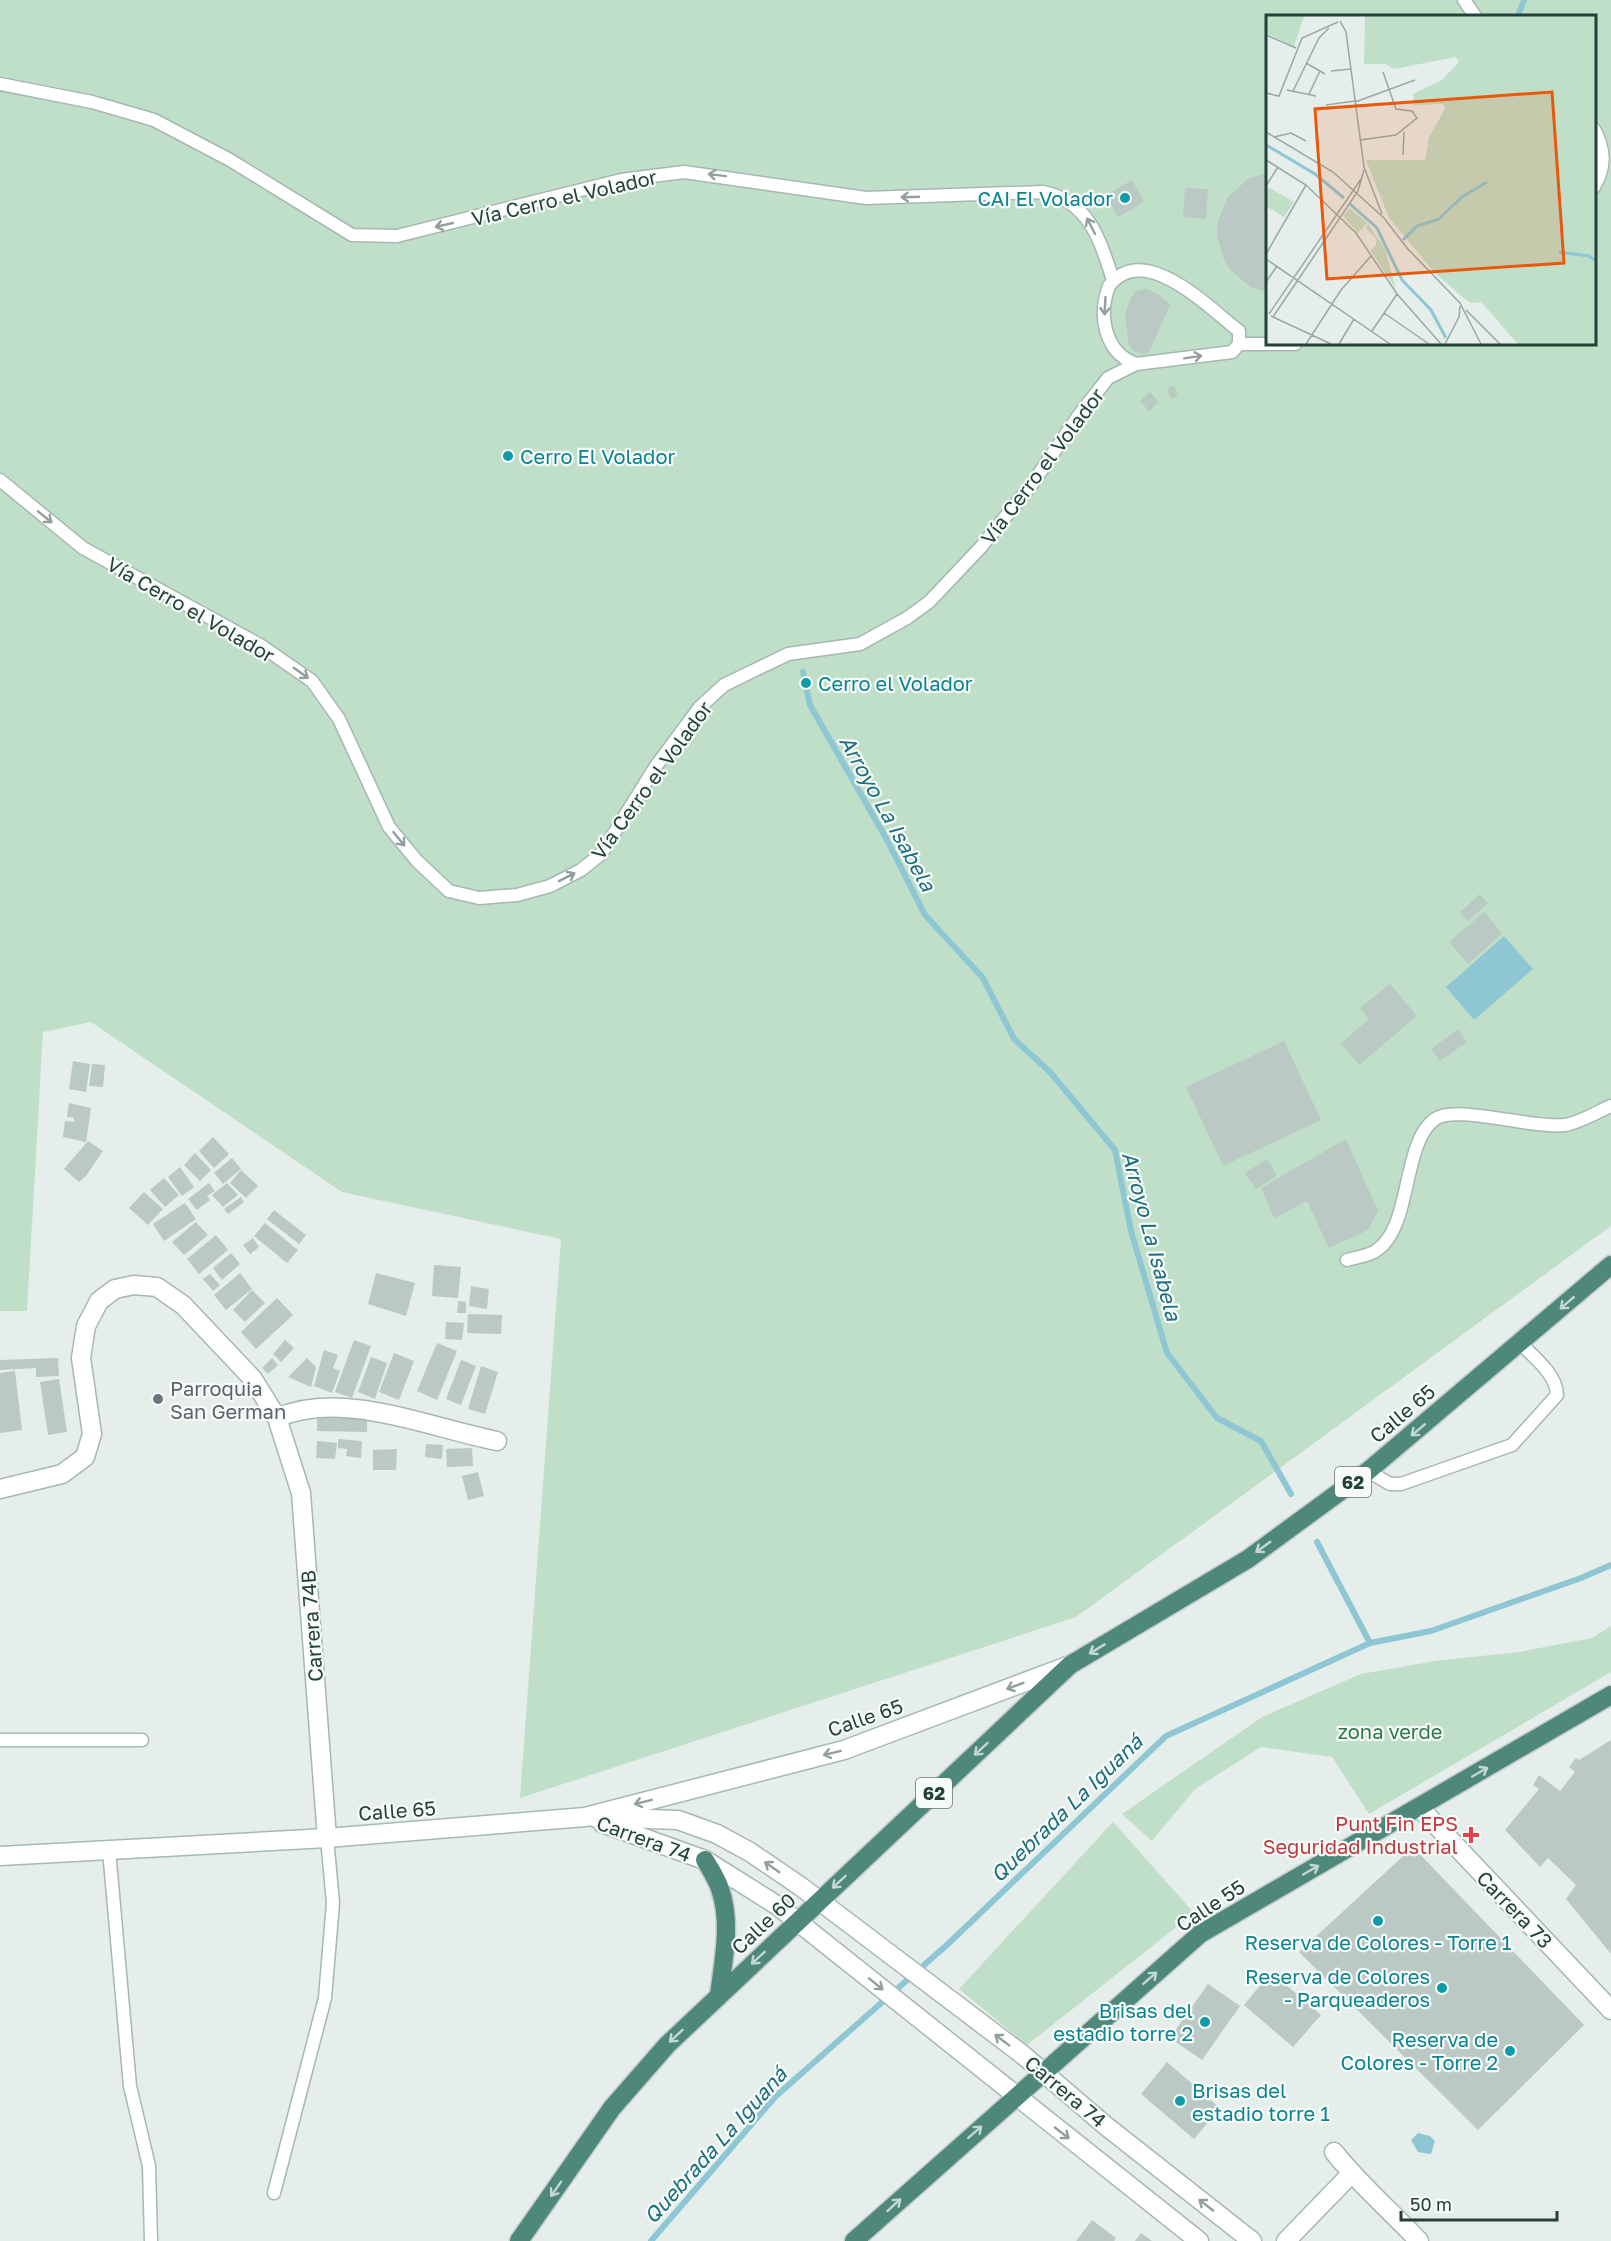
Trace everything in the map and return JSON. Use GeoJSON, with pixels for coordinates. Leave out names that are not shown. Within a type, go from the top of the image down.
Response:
{"type":"FeatureCollection","features":[{"type":"Feature","properties":{"kind":"highway","name":"Calle 65"},"geometry":{"type":"LineString","coordinates":[[1070,1665],[1248,1559],[1368,1471],[1611,1265]]}},
{"type":"Feature","properties":{"kind":"highway","name":"Calle 60"},"geometry":{"type":"LineString","coordinates":[[519,2241],[612,2108],[667,2045],[1070,1665]]}},
{"type":"Feature","properties":{"kind":"highway","name":"Calle 55"},"geometry":{"type":"LineString","coordinates":[[854,2241],[1200,1934],[1611,1695]]}},
{"type":"Feature","properties":{"kind":"highway"},"geometry":{"type":"LineString","coordinates":[[705,1860],[720,1888],[725,1913],[726,1937],[719,1996]]}},
{"type":"Feature","properties":{"kind":"street","name":"Carrera 74B"},"geometry":{"type":"LineString","coordinates":[[0,1489],[62,1474],[85,1457],[92,1434],[81,1358],[86,1326],[99,1301],[115,1289],[134,1285],[157,1287],[183,1305],[253,1379],[277,1418],[302,1493],[327,1838]]}},
{"type":"Feature","properties":{"kind":"street"},"geometry":{"type":"LineString","coordinates":[[277,1418],[305,1409],[359,1410],[497,1441]]}},
{"type":"Feature","properties":{"kind":"street","name":"Calle 65"},"geometry":{"type":"LineString","coordinates":[[0,1856],[327,1838],[585,1817],[844,1750],[1070,1665]]}},
{"type":"Feature","properties":{"kind":"street","name":"Carrera 73"},"geometry":{"type":"LineString","coordinates":[[1419,1807],[1611,2010]]}},
{"type":"Feature","properties":{"kind":"street","name":"Carrera 74"},"geometry":{"type":"LineString","coordinates":[[585,1817],[705,1860],[778,1906],[1199,2241]]}},
{"type":"Feature","properties":{"kind":"street","name":"Carrera 74"},"geometry":{"type":"LineString","coordinates":[[585,1817],[678,1820],[717,1834],[750,1852],[820,1901],[1043,2072],[1106,2126],[1252,2241]]}},
{"type":"Feature","properties":{"kind":"street"},"geometry":{"type":"LineString","coordinates":[[1334,2152],[1351,2174],[1381,2200],[1419,2241]]}},
{"type":"Feature","properties":{"kind":"street"},"geometry":{"type":"LineString","coordinates":[[1286,2241],[1351,2174]]}},
{"type":"Feature","properties":{"kind":"lane"},"geometry":{"type":"LineString","coordinates":[[1464,0],[1474,15]]}},
{"type":"Feature","properties":{"kind":"lane","name":"Vía Cerro el Volador"},"geometry":{"type":"LineString","coordinates":[[0,84],[92,102],[154,120],[230,160],[352,235],[397,236],[621,180],[684,172],[866,198],[1043,192],[1058,195],[1076,205],[1087,219],[1106,257],[1113,280]]}},
{"type":"Feature","properties":{"kind":"lane"},"geometry":{"type":"LineString","coordinates":[[1596,133],[1601,142],[1603,158],[1603,173],[1596,184]]}},
{"type":"Feature","properties":{"kind":"lane"},"geometry":{"type":"LineString","coordinates":[[1140,271],[1166,276],[1239,331],[1239,344],[1232,352],[1136,364],[1120,356],[1111,344],[1105,328],[1106,296],[1113,280],[1126,273],[1140,271]]}},
{"type":"Feature","properties":{"kind":"lane"},"geometry":{"type":"LineString","coordinates":[[1239,344],[1266,344]]}},
{"type":"Feature","properties":{"kind":"lane","name":"Vía Cerro el Volador"},"geometry":{"type":"LineString","coordinates":[[0,480],[83,548],[260,645],[312,681],[339,719],[389,827],[417,861],[449,891],[479,898],[517,895],[550,886],[581,870],[601,854],[657,766],[692,717],[724,685],[788,654],[860,644],[907,618],[929,602],[981,547],[1032,484],[1103,383],[1136,364]]}},
{"type":"Feature","properties":{"kind":"lane"},"geometry":{"type":"LineString","coordinates":[[1347,1260],[1377,1251],[1389,1237],[1406,1190],[1417,1146],[1425,1127],[1436,1118],[1450,1113],[1464,1113],[1517,1123],[1567,1125],[1611,1106]]}},
{"type":"Feature","properties":{"kind":"lane"},"geometry":{"type":"LineString","coordinates":[[1368,1471],[1390,1484],[1401,1484],[1512,1445],[1557,1395],[1553,1379],[1520,1343]]}},
{"type":"Feature","properties":{"kind":"lane"},"geometry":{"type":"LineString","coordinates":[[0,1740],[142,1740]]}},
{"type":"Feature","properties":{"kind":"lane"},"geometry":{"type":"LineString","coordinates":[[274,2193],[325,1998],[333,1903],[327,1838]]}},
{"type":"Feature","properties":{"kind":"lane"},"geometry":{"type":"LineString","coordinates":[[109,1850],[130,2086],[149,2166],[152,2241]]}},
{"type":"Feature","properties":{"kind":"green space","name":"Cerro el Volador"},"geometry":{"type":"Polygon","coordinates":[[[0,0],[1611,0],[1611,1226],[1076,1617],[520,1798],[561,1239],[342,1192],[91,1022],[43,1032],[27,1311],[0,1311],[0,0]]]}},
{"type":"Feature","properties":{"kind":"green space","name":"zona verde"},"geometry":{"type":"Polygon","coordinates":[[[1611,1626],[1611,1672],[1369,1814],[1332,1757],[1261,1747],[1195,1789],[1152,1841],[1122,1814],[1262,1717],[1361,1674],[1435,1661],[1519,1652],[1592,1638],[1611,1626]]]}},
{"type":"Feature","properties":{"kind":"green space"},"geometry":{"type":"Polygon","coordinates":[[[1113,1822],[1194,1913],[1027,2045],[959,1989],[1113,1822]]]}},
{"type":"Feature","properties":{"kind":"water"},"geometry":{"type":"Polygon","coordinates":[[[1504,936],[1533,969],[1474,1020],[1446,987],[1504,936]]]}},
{"type":"Feature","properties":{"kind":"water"},"geometry":{"type":"Polygon","coordinates":[[[1418,2133],[1430,2136],[1435,2141],[1431,2154],[1418,2152],[1411,2140],[1418,2133]]]}},
{"type":"Feature","properties":{"kind":"building"},"geometry":{"type":"Polygon","coordinates":[[[1266,174],[1266,292],[1252,288],[1231,271],[1224,260],[1217,235],[1218,221],[1228,197],[1248,179],[1266,174]]]}},
{"type":"Feature","properties":{"kind":"building","name":"CAI El Volador"},"geometry":{"type":"Polygon","coordinates":[[[1132,180],[1144,202],[1118,217],[1106,195],[1132,180]]]}},
{"type":"Feature","properties":{"kind":"building"},"geometry":{"type":"Polygon","coordinates":[[[1185,188],[1208,189],[1206,219],[1183,217],[1185,188]]]}},
{"type":"Feature","properties":{"kind":"building"},"geometry":{"type":"Polygon","coordinates":[[[1146,289],[1157,293],[1170,305],[1149,352],[1143,354],[1135,352],[1129,346],[1125,316],[1130,299],[1136,291],[1146,289]]]}},
{"type":"Feature","properties":{"kind":"building"},"geometry":{"type":"Polygon","coordinates":[[[1174,386],[1178,396],[1171,399],[1167,388],[1174,386]]]}},
{"type":"Feature","properties":{"kind":"building"},"geometry":{"type":"Polygon","coordinates":[[[1150,392],[1159,402],[1149,411],[1140,401],[1150,392]]]}},
{"type":"Feature","properties":{"kind":"building"},"geometry":{"type":"Polygon","coordinates":[[[595,453],[598,460],[582,467],[579,460],[595,453]]]}},
{"type":"Feature","properties":{"kind":"building"},"geometry":{"type":"Polygon","coordinates":[[[1480,894],[1488,903],[1468,921],[1460,912],[1480,894]]]}},
{"type":"Feature","properties":{"kind":"building"},"geometry":{"type":"Polygon","coordinates":[[[1484,912],[1502,934],[1468,964],[1449,942],[1484,912]]]}},
{"type":"Feature","properties":{"kind":"building"},"geometry":{"type":"Polygon","coordinates":[[[1390,984],[1417,1016],[1359,1065],[1341,1043],[1369,1019],[1360,1008],[1390,984]]]}},
{"type":"Feature","properties":{"kind":"building"},"geometry":{"type":"Polygon","coordinates":[[[1458,1029],[1467,1042],[1440,1061],[1431,1049],[1458,1029]]]}},
{"type":"Feature","properties":{"kind":"building"},"geometry":{"type":"Polygon","coordinates":[[[1284,1041],[1321,1120],[1223,1166],[1186,1087],[1284,1041]]]}},
{"type":"Feature","properties":{"kind":"building"},"geometry":{"type":"Polygon","coordinates":[[[73,1061],[90,1064],[86,1092],[69,1089],[73,1061]]]}},
{"type":"Feature","properties":{"kind":"building"},"geometry":{"type":"Polygon","coordinates":[[[92,1064],[105,1065],[103,1087],[89,1086],[92,1064]]]}},
{"type":"Feature","properties":{"kind":"building"},"geometry":{"type":"Polygon","coordinates":[[[69,1103],[91,1108],[86,1142],[63,1137],[65,1121],[74,1122],[74,1118],[67,1117],[69,1103]]]}},
{"type":"Feature","properties":{"kind":"building"},"geometry":{"type":"Polygon","coordinates":[[[213,1137],[229,1154],[214,1168],[199,1151],[213,1137]]]}},
{"type":"Feature","properties":{"kind":"building"},"geometry":{"type":"Polygon","coordinates":[[[1346,1139],[1378,1211],[1368,1230],[1329,1248],[1307,1201],[1274,1218],[1261,1188],[1346,1139]]]}},
{"type":"Feature","properties":{"kind":"building"},"geometry":{"type":"Polygon","coordinates":[[[88,1141],[103,1151],[86,1176],[79,1182],[64,1169],[88,1141]]]}},
{"type":"Feature","properties":{"kind":"building"},"geometry":{"type":"Polygon","coordinates":[[[195,1153],[211,1170],[200,1181],[184,1165],[195,1153]]]}},
{"type":"Feature","properties":{"kind":"building"},"geometry":{"type":"Polygon","coordinates":[[[232,1158],[241,1169],[223,1184],[214,1173],[232,1158]]]}},
{"type":"Feature","properties":{"kind":"building"},"geometry":{"type":"Polygon","coordinates":[[[1267,1159],[1277,1176],[1256,1189],[1245,1173],[1267,1159]]]}},
{"type":"Feature","properties":{"kind":"building"},"geometry":{"type":"Polygon","coordinates":[[[180,1167],[194,1187],[182,1196],[168,1177],[180,1167]]]}},
{"type":"Feature","properties":{"kind":"building"},"geometry":{"type":"Polygon","coordinates":[[[241,1170],[258,1186],[246,1198],[230,1183],[241,1170]]]}},
{"type":"Feature","properties":{"kind":"building"},"geometry":{"type":"Polygon","coordinates":[[[164,1178],[179,1195],[165,1207],[150,1190],[164,1178]]]}},
{"type":"Feature","properties":{"kind":"building"},"geometry":{"type":"Polygon","coordinates":[[[209,1183],[215,1191],[207,1196],[210,1200],[197,1210],[188,1199],[209,1183]]]}},
{"type":"Feature","properties":{"kind":"building"},"geometry":{"type":"Polygon","coordinates":[[[227,1183],[238,1195],[223,1207],[212,1195],[227,1183]]]}},
{"type":"Feature","properties":{"kind":"building"},"geometry":{"type":"Polygon","coordinates":[[[144,1192],[163,1209],[148,1225],[129,1208],[144,1192]]]}},
{"type":"Feature","properties":{"kind":"building"},"geometry":{"type":"Polygon","coordinates":[[[241,1197],[244,1202],[228,1214],[224,1209],[241,1197]]]}},
{"type":"Feature","properties":{"kind":"building"},"geometry":{"type":"Polygon","coordinates":[[[185,1203],[196,1219],[164,1241],[153,1224],[185,1203]]]}},
{"type":"Feature","properties":{"kind":"building"},"geometry":{"type":"Polygon","coordinates":[[[274,1210],[306,1235],[299,1244],[267,1219],[274,1210]]]}},
{"type":"Feature","properties":{"kind":"building"},"geometry":{"type":"Polygon","coordinates":[[[196,1222],[208,1235],[184,1255],[172,1242],[196,1222]]]}},
{"type":"Feature","properties":{"kind":"building"},"geometry":{"type":"Polygon","coordinates":[[[265,1223],[298,1250],[287,1263],[254,1236],[265,1223]]]}},
{"type":"Feature","properties":{"kind":"building"},"geometry":{"type":"Polygon","coordinates":[[[216,1235],[228,1250],[199,1274],[187,1259],[216,1235]]]}},
{"type":"Feature","properties":{"kind":"building"},"geometry":{"type":"Polygon","coordinates":[[[253,1238],[259,1247],[250,1254],[243,1245],[253,1238]]]}},
{"type":"Feature","properties":{"kind":"building"},"geometry":{"type":"Polygon","coordinates":[[[231,1253],[240,1264],[222,1280],[213,1268],[231,1253]]]}},
{"type":"Feature","properties":{"kind":"building"},"geometry":{"type":"Polygon","coordinates":[[[434,1265],[461,1267],[458,1298],[432,1296],[434,1265]]]}},
{"type":"Feature","properties":{"kind":"building"},"geometry":{"type":"Polygon","coordinates":[[[240,1273],[252,1289],[226,1310],[214,1295],[240,1273]]]}},
{"type":"Feature","properties":{"kind":"building"},"geometry":{"type":"Polygon","coordinates":[[[376,1273],[415,1283],[406,1316],[368,1304],[376,1273]]]}},
{"type":"Feature","properties":{"kind":"building"},"geometry":{"type":"Polygon","coordinates":[[[210,1274],[220,1285],[213,1291],[203,1279],[210,1274]]]}},
{"type":"Feature","properties":{"kind":"building"},"geometry":{"type":"Polygon","coordinates":[[[471,1286],[489,1289],[487,1309],[469,1306],[471,1286]]]}},
{"type":"Feature","properties":{"kind":"building"},"geometry":{"type":"Polygon","coordinates":[[[252,1290],[265,1303],[245,1322],[233,1310],[252,1290]]]}},
{"type":"Feature","properties":{"kind":"building"},"geometry":{"type":"Polygon","coordinates":[[[277,1298],[293,1315],[256,1349],[241,1332],[277,1298]]]}},
{"type":"Feature","properties":{"kind":"building"},"geometry":{"type":"Polygon","coordinates":[[[458,1301],[466,1302],[466,1313],[457,1313],[458,1301]]]}},
{"type":"Feature","properties":{"kind":"building"},"geometry":{"type":"Polygon","coordinates":[[[468,1314],[502,1315],[501,1334],[467,1333],[468,1314]]]}},
{"type":"Feature","properties":{"kind":"building"},"geometry":{"type":"Polygon","coordinates":[[[446,1322],[464,1323],[462,1340],[445,1339],[446,1322]]]}},
{"type":"Feature","properties":{"kind":"building"},"geometry":{"type":"Polygon","coordinates":[[[285,1340],[294,1348],[281,1362],[273,1354],[285,1340]]]}},
{"type":"Feature","properties":{"kind":"building"},"geometry":{"type":"Polygon","coordinates":[[[354,1340],[371,1346],[352,1398],[335,1392],[354,1340]]]}},
{"type":"Feature","properties":{"kind":"building"},"geometry":{"type":"Polygon","coordinates":[[[437,1343],[457,1351],[437,1400],[417,1391],[437,1343]]]}},
{"type":"Feature","properties":{"kind":"building"},"geometry":{"type":"Polygon","coordinates":[[[324,1350],[338,1355],[333,1368],[340,1371],[332,1393],[314,1386],[324,1350]]]}},
{"type":"Feature","properties":{"kind":"building"},"geometry":{"type":"Polygon","coordinates":[[[394,1353],[414,1361],[399,1400],[379,1392],[394,1353]]]}},
{"type":"Feature","properties":{"kind":"building"},"geometry":{"type":"Polygon","coordinates":[[[371,1357],[387,1363],[375,1399],[358,1392],[371,1357]]]}},
{"type":"Feature","properties":{"kind":"building"},"geometry":{"type":"Polygon","coordinates":[[[58,1358],[59,1376],[36,1377],[36,1368],[0,1370],[0,1360],[58,1358]]]}},
{"type":"Feature","properties":{"kind":"building"},"geometry":{"type":"Polygon","coordinates":[[[272,1358],[278,1365],[268,1374],[262,1368],[272,1358]]]}},
{"type":"Feature","properties":{"kind":"building"},"geometry":{"type":"Polygon","coordinates":[[[307,1358],[316,1367],[311,1387],[288,1377],[307,1358]]]}},
{"type":"Feature","properties":{"kind":"building"},"geometry":{"type":"Polygon","coordinates":[[[461,1360],[476,1366],[461,1405],[446,1399],[461,1360]]]}},
{"type":"Feature","properties":{"kind":"building"},"geometry":{"type":"Polygon","coordinates":[[[481,1366],[498,1372],[485,1414],[468,1409],[481,1366]]]}},
{"type":"Feature","properties":{"kind":"building"},"geometry":{"type":"Polygon","coordinates":[[[15,1371],[22,1430],[0,1433],[0,1373],[15,1371]]]}},
{"type":"Feature","properties":{"kind":"building"},"geometry":{"type":"Polygon","coordinates":[[[59,1379],[67,1432],[48,1435],[40,1382],[59,1379]]]}},
{"type":"Feature","properties":{"kind":"building"},"geometry":{"type":"Polygon","coordinates":[[[317,1415],[367,1416],[367,1432],[317,1431],[317,1415]]]}},
{"type":"Feature","properties":{"kind":"building"},"geometry":{"type":"Polygon","coordinates":[[[338,1439],[362,1441],[361,1458],[346,1456],[347,1449],[338,1448],[338,1439]]]}},
{"type":"Feature","properties":{"kind":"building"},"geometry":{"type":"Polygon","coordinates":[[[317,1441],[337,1443],[335,1459],[316,1458],[317,1441]]]}},
{"type":"Feature","properties":{"kind":"building"},"geometry":{"type":"Polygon","coordinates":[[[426,1444],[443,1445],[442,1459],[425,1457],[426,1444]]]}},
{"type":"Feature","properties":{"kind":"building"},"geometry":{"type":"Polygon","coordinates":[[[472,1448],[473,1466],[447,1467],[446,1449],[472,1448]]]}},
{"type":"Feature","properties":{"kind":"building"},"geometry":{"type":"Polygon","coordinates":[[[397,1449],[396,1470],[373,1470],[373,1450],[397,1449]]]}},
{"type":"Feature","properties":{"kind":"building"},"geometry":{"type":"Polygon","coordinates":[[[478,1472],[484,1496],[468,1500],[462,1476],[478,1472]]]}},
{"type":"Feature","properties":{"kind":"building"},"geometry":{"type":"Polygon","coordinates":[[[1611,1740],[1611,1954],[1566,1899],[1576,1885],[1548,1858],[1540,1867],[1505,1830],[1539,1789],[1533,1785],[1539,1775],[1560,1791],[1575,1772],[1569,1767],[1576,1758],[1579,1760],[1611,1740]]]}},
{"type":"Feature","properties":{"kind":"building","name":"Reserva de Colores - Parqueaderos"},"geometry":{"type":"Polygon","coordinates":[[[1413,1847],[1584,2025],[1478,2130],[1299,1952],[1413,1847]]]}},
{"type":"Feature","properties":{"kind":"building"},"geometry":{"type":"Polygon","coordinates":[[[1271,1972],[1321,2015],[1293,2047],[1244,2005],[1271,1972]]]}},
{"type":"Feature","properties":{"kind":"building","name":"Brisas del estadio torre 2"},"geometry":{"type":"Polygon","coordinates":[[[1208,1984],[1240,2006],[1202,2060],[1170,2038],[1208,1984]]]}},
{"type":"Feature","properties":{"kind":"building","name":"Brisas del estadio torre 1"},"geometry":{"type":"Polygon","coordinates":[[[1167,2062],[1220,2108],[1194,2139],[1141,2094],[1167,2062]]]}},
{"type":"Feature","properties":{"kind":"building"},"geometry":{"type":"Polygon","coordinates":[[[1092,2220],[1116,2238],[1114,2241],[1076,2241],[1092,2220]]]}},
{"type":"Feature","properties":{"kind":"building"},"geometry":{"type":"Polygon","coordinates":[[[1141,2233],[1152,2241],[1135,2241],[1141,2233]]]}},
{"type":"Feature","properties":{"kind":"waterway"},"geometry":{"type":"LineString","coordinates":[[1518,15],[1524,0]]}},
{"type":"Feature","properties":{"kind":"waterway","name":"Arroyo La Isabela"},"geometry":{"type":"LineString","coordinates":[[803,672],[810,705],[887,840],[925,915],[983,978],[1014,1039],[1050,1072],[1115,1150],[1131,1231],[1167,1353],[1217,1418],[1261,1441],[1291,1494]]}},
{"type":"Feature","properties":{"kind":"waterway","name":"Arroyo La Isabela"},"geometry":{"type":"LineString","coordinates":[[1317,1542],[1370,1643]]}},
{"type":"Feature","properties":{"kind":"waterway","name":"Quebrada La Iguaná"},"geometry":{"type":"LineString","coordinates":[[651,2241],[776,2096],[949,1943],[1166,1736],[1370,1643],[1431,1631],[1581,1578],[1611,1565]]}},
{"type":"Feature","properties":{"kind":"place","name":"CAI El Volador"},"geometry":{"type":"Point","coordinates":[1125,198]}},
{"type":"Feature","properties":{"kind":"place","name":"Cerro El Volador"},"geometry":{"type":"Point","coordinates":[508,456]}},
{"type":"Feature","properties":{"kind":"place","name":"Cerro el Volador"},"geometry":{"type":"Point","coordinates":[806,683]}},
{"type":"Feature","properties":{"kind":"place","name":"Parroquia San German"},"geometry":{"type":"Point","coordinates":[158,1399]}},
{"type":"Feature","properties":{"kind":"place","name":"Punt Fin EPS Seguridad Industrial"},"geometry":{"type":"Point","coordinates":[1471,1835]}},
{"type":"Feature","properties":{"kind":"place","name":"Reserva de Colores - Torre 1"},"geometry":{"type":"Point","coordinates":[1378,1921]}},
{"type":"Feature","properties":{"kind":"place","name":"Reserva de Colores - Parqueaderos"},"geometry":{"type":"Point","coordinates":[1442,1988]}},
{"type":"Feature","properties":{"kind":"place","name":"Brisas del estadio torre 2"},"geometry":{"type":"Point","coordinates":[1205,2022]}},
{"type":"Feature","properties":{"kind":"place","name":"Reserva de Colores - Torre 2"},"geometry":{"type":"Point","coordinates":[1510,2051]}},
{"type":"Feature","properties":{"kind":"place","name":"Brisas del estadio torre 1"},"geometry":{"type":"Point","coordinates":[1180,2101]}}]}
